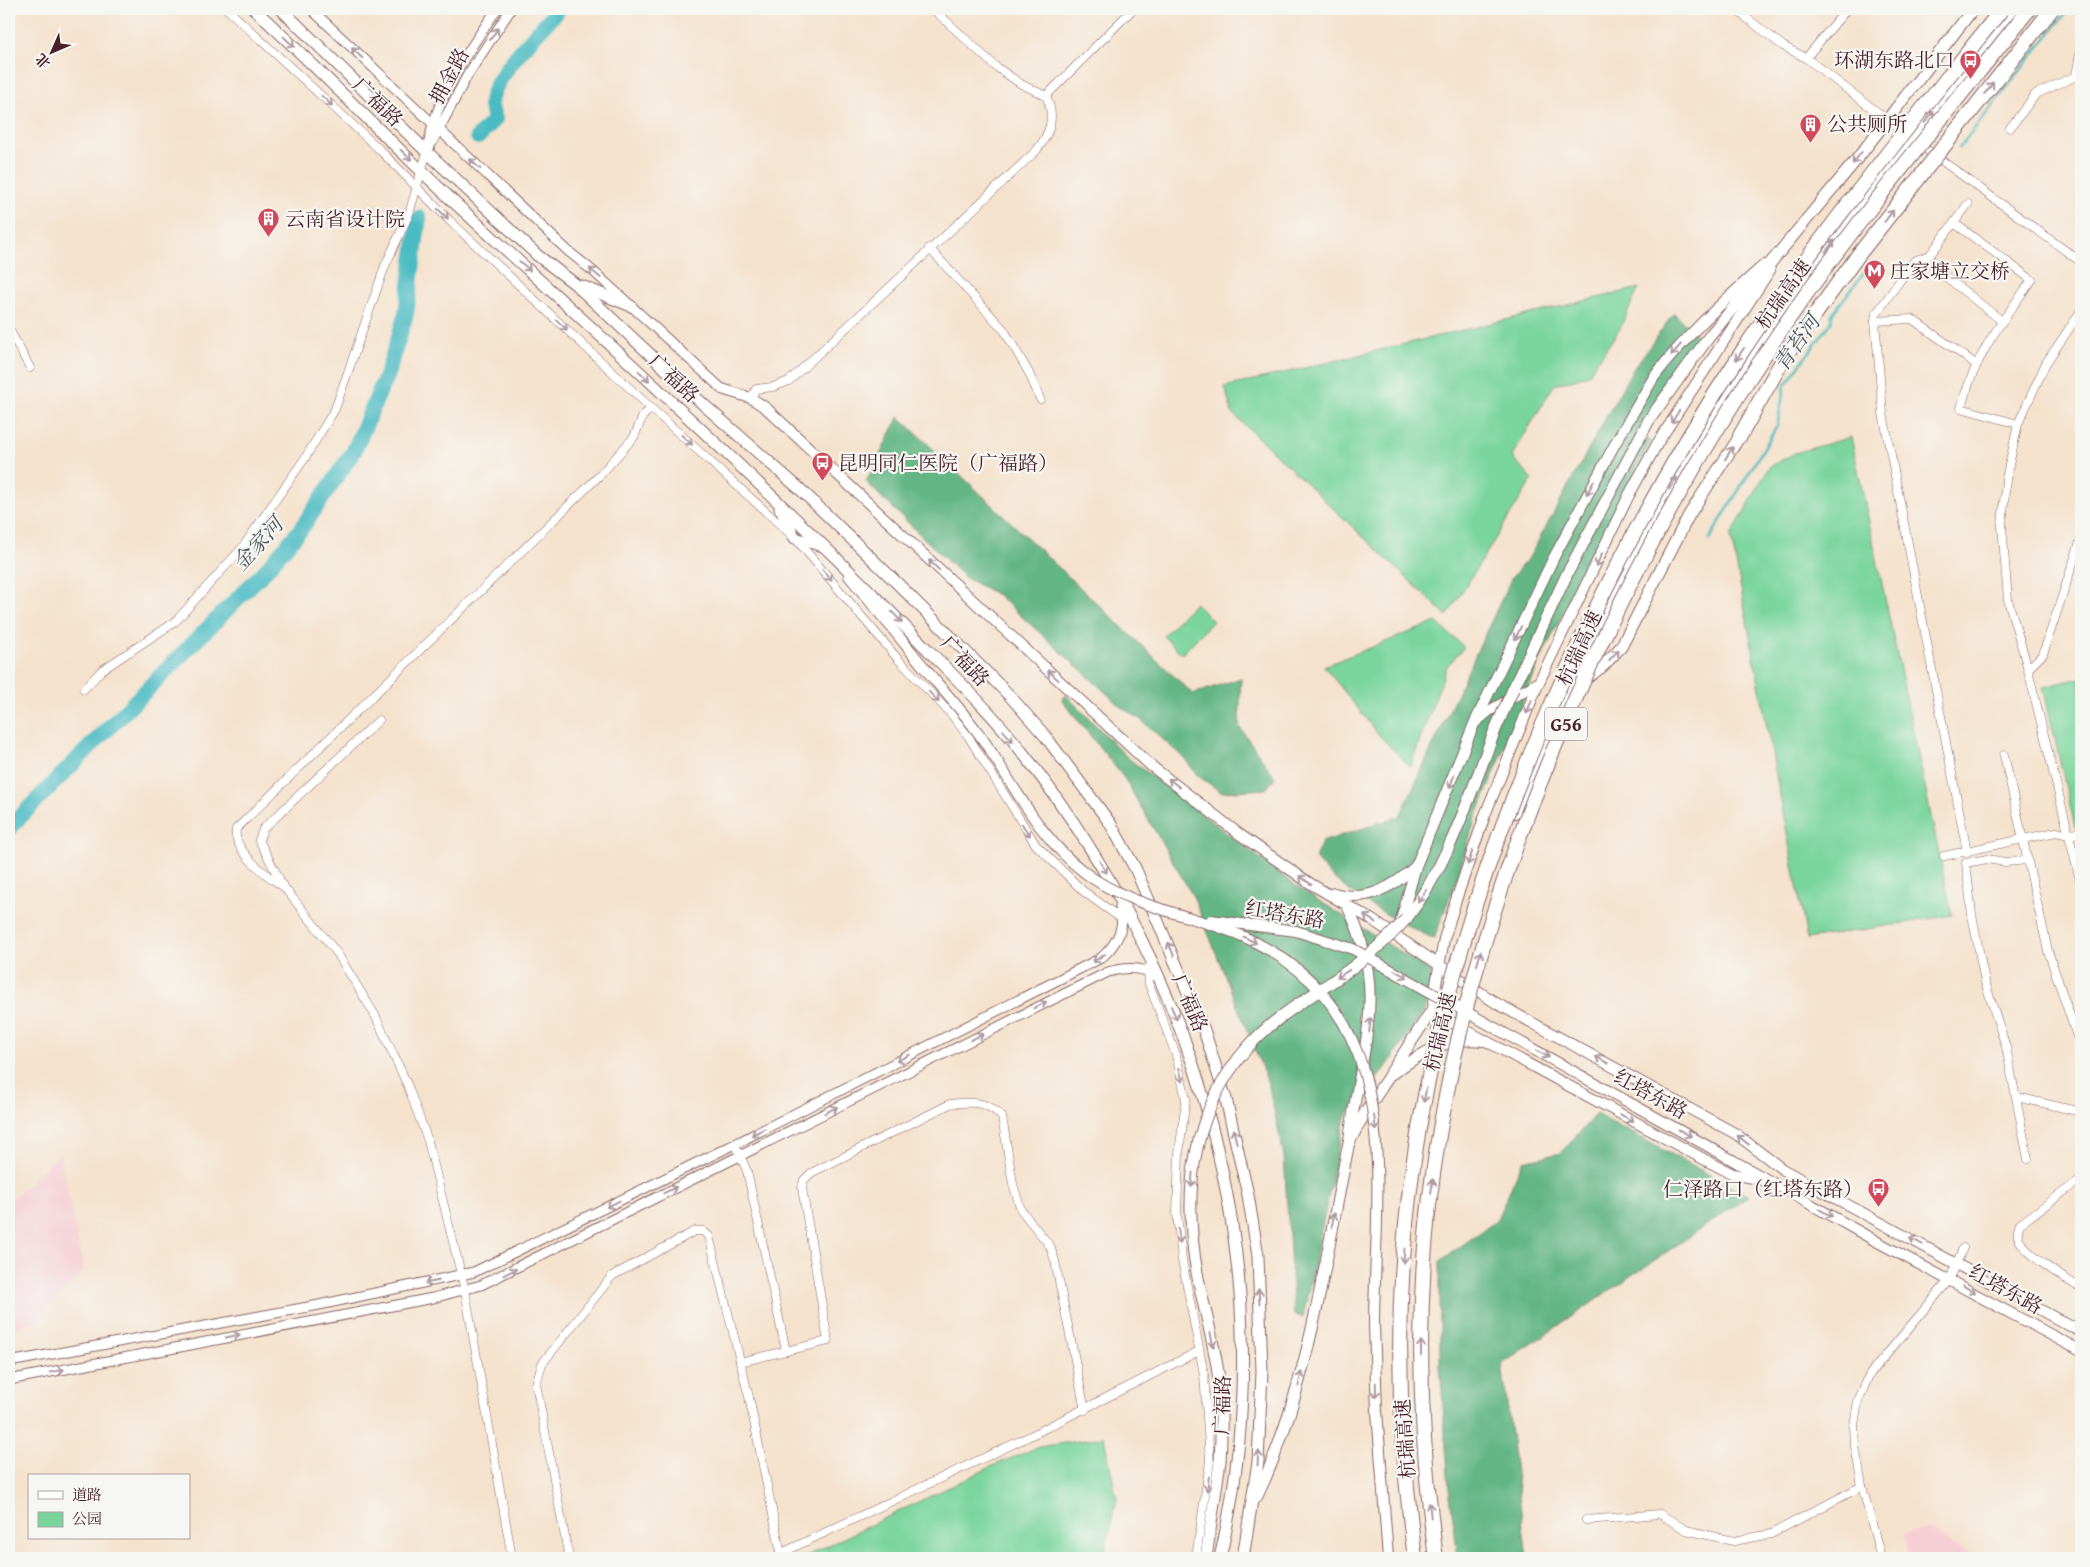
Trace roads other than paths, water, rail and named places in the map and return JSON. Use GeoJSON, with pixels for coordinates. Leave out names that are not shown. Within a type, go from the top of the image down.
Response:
{"type":"FeatureCollection","features":[{"type":"Feature","properties":{"kind":"highway","name":"杭瑞高速"},"geometry":{"type":"LineString","coordinates":[[1415,1558],[1404,1460],[1400,1380],[1402,1283],[1410,1186],[1428,1080],[1447,998],[1473,910],[1500,833],[1545,721],[1590,622],[1653,499],[1696,424],[1753,335],[1814,249],[2002,9]]}},
{"type":"Feature","properties":{"kind":"highway","name":"杭瑞高速"},"geometry":{"type":"LineString","coordinates":[[1436,1558],[1425,1458],[1421,1370],[1423,1284],[1431,1189],[1445,1103],[1467,1003],[1492,916],[1529,816],[1567,721],[1624,598],[1672,509],[1734,402],[1780,332],[1836,254],[2029,9]]}},
{"type":"Feature","properties":{"kind":"highway"},"geometry":{"type":"LineString","coordinates":[[1740,436],[1785,356],[1859,254],[2052,9]]}},
{"type":"Feature","properties":{"kind":"main road","name":"广福路"},"geometry":{"type":"LineString","coordinates":[[254,9],[422,170],[775,498],[824,546],[940,662],[1024,754],[1086,839],[1145,946],[1186,1040],[1208,1106],[1228,1201],[1238,1259],[1242,1372],[1238,1459],[1220,1558]]}},
{"type":"Feature","properties":{"kind":"main road","name":"广福路"},"geometry":{"type":"LineString","coordinates":[[281,9],[427,152],[537,255],[575,284],[704,405],[801,490],[1009,695],[1046,737],[1110,823],[1136,870],[1204,1030],[1226,1098],[1248,1196],[1258,1256],[1262,1371],[1261,1411],[1253,1503],[1243,1558]]}},
{"type":"Feature","properties":{"kind":"main road"},"geometry":{"type":"LineString","coordinates":[[1206,1558],[1220,1461],[1221,1417],[1219,1379],[1196,1267],[1191,1214],[1193,1166],[1204,1120],[1223,1081],[1260,1035],[1289,1010],[1359,963],[1406,918],[1437,871],[1514,687],[1567,574],[1649,420],[1708,338],[1887,120],[1973,9]]}},
{"type":"Feature","properties":{"kind":"main road"},"geometry":{"type":"LineString","coordinates":[[1348,1142],[1430,1011],[1455,975],[1467,947],[1500,847],[1562,696],[1644,534],[1738,376],[1801,283],[2014,9]]}},
{"type":"Feature","properties":{"kind":"main road"},"geometry":{"type":"LineString","coordinates":[[1430,1011],[1444,938],[1485,815],[1539,682],[1629,495],[1657,444],[1787,244]]}},
{"type":"Feature","properties":{"kind":"main road"},"geometry":{"type":"LineString","coordinates":[[1396,936],[1416,866],[1474,724],[1553,559],[1594,480],[1654,377],[1684,340],[1787,244]]}},
{"type":"Feature","properties":{"kind":"main road"},"geometry":{"type":"LineString","coordinates":[[575,284],[631,306]]}},
{"type":"Feature","properties":{"kind":"main road"},"geometry":{"type":"LineString","coordinates":[[722,389],[751,398],[766,408],[1150,765],[1239,834],[1321,889],[1346,897],[1380,892],[1400,880],[1416,866]]}},
{"type":"Feature","properties":{"kind":"main road"},"geometry":{"type":"LineString","coordinates":[[1562,696],[1603,666],[1621,647],[1689,515],[1740,436]]}},
{"type":"Feature","properties":{"kind":"main road"},"geometry":{"type":"LineString","coordinates":[[775,498],[795,538],[824,546],[973,725],[1033,820],[1064,855],[1090,876],[1118,893],[1243,937],[1287,962],[1324,997],[1340,1018],[1353,1042],[1369,1087],[1378,1143],[1379,1191],[1374,1324],[1377,1418],[1388,1558]]}},
{"type":"Feature","properties":{"kind":"main road"},"geometry":{"type":"LineString","coordinates":[[1474,724],[1489,711],[1539,682]]}},
{"type":"Feature","properties":{"kind":"main road","name":"红塔东路"},"geometry":{"type":"LineString","coordinates":[[1321,889],[1439,964],[1496,1003],[1736,1134],[1782,1169],[2081,1332]]}},
{"type":"Feature","properties":{"kind":"main road"},"geometry":{"type":"LineString","coordinates":[[1253,1503],[1271,1466],[1296,1396],[1366,1049],[1371,1000],[1369,981],[1356,924],[1346,905]]}},
{"type":"Feature","properties":{"kind":"main road","name":"红塔东路"},"geometry":{"type":"LineString","coordinates":[[1188,917],[1296,930],[1352,949],[1768,1181],[2081,1350]]}},
{"type":"Feature","properties":{"kind":"main road"},"geometry":{"type":"LineString","coordinates":[[1430,1011],[1709,1162],[1733,1174],[1768,1181]]}},
{"type":"Feature","properties":{"kind":"main road"},"geometry":{"type":"LineString","coordinates":[[1391,1074],[1418,1055],[1438,1045],[1465,1040],[1494,1044]]}},
{"type":"Feature","properties":{"kind":"street"},"geometry":{"type":"LineString","coordinates":[[227,9],[651,408],[795,538],[898,659],[956,721],[995,776],[1036,845],[1083,890],[1122,918],[1145,946],[1149,984],[1176,1055],[1186,1099],[1178,1153],[1177,1214],[1182,1260],[1207,1398],[1210,1461],[1196,1558]]}},
{"type":"Feature","properties":{"kind":"street"},"geometry":{"type":"LineString","coordinates":[[311,9],[568,251],[722,389]]}},
{"type":"Feature","properties":{"kind":"street","name":"拥金路"},"geometry":{"type":"LineString","coordinates":[[427,152],[432,123],[458,69],[497,9]]}},
{"type":"Feature","properties":{"kind":"street","name":"拥金路"},"geometry":{"type":"LineString","coordinates":[[427,152],[467,76],[511,9]]}},
{"type":"Feature","properties":{"kind":"street"},"geometry":{"type":"LineString","coordinates":[[751,398],[756,389],[773,387],[789,381],[929,248],[1036,151],[1047,138],[1052,112],[1046,96],[1021,84],[995,66],[933,9]]}},
{"type":"Feature","properties":{"kind":"street"},"geometry":{"type":"LineString","coordinates":[[1046,96],[1133,9]]}},
{"type":"Feature","properties":{"kind":"street"},"geometry":{"type":"LineString","coordinates":[[1735,9],[1783,46],[1806,58],[1912,139],[2081,262]]}},
{"type":"Feature","properties":{"kind":"street"},"geometry":{"type":"LineString","coordinates":[[1806,58],[1847,9]]}},
{"type":"Feature","properties":{"kind":"street"},"geometry":{"type":"LineString","coordinates":[[2010,128],[2036,94],[2078,78],[2081,48]]}},
{"type":"Feature","properties":{"kind":"street"},"geometry":{"type":"LineString","coordinates":[[84,689],[102,670],[175,622],[242,548],[305,458],[336,409],[385,266],[409,214],[427,152]]}},
{"type":"Feature","properties":{"kind":"street"},"geometry":{"type":"LineString","coordinates":[[1967,852],[1883,413],[1875,322],[1876,314],[1914,261],[1930,255],[1968,204]]}},
{"type":"Feature","properties":{"kind":"street"},"geometry":{"type":"LineString","coordinates":[[1954,223],[2032,280],[1989,338],[1967,386],[1961,408],[2018,424]]}},
{"type":"Feature","properties":{"kind":"street"},"geometry":{"type":"LineString","coordinates":[[929,248],[1004,330],[1029,373],[1040,398]]}},
{"type":"Feature","properties":{"kind":"street"},"geometry":{"type":"LineString","coordinates":[[1922,258],[2002,321]]}},
{"type":"Feature","properties":{"kind":"street"},"geometry":{"type":"LineString","coordinates":[[2081,311],[2046,363],[2018,424],[2006,478],[2002,526],[2002,553],[2008,600],[2028,669],[2081,884]]}},
{"type":"Feature","properties":{"kind":"street"},"geometry":{"type":"LineString","coordinates":[[1875,322],[1912,319],[1976,365]]}},
{"type":"Feature","properties":{"kind":"street"},"geometry":{"type":"LineString","coordinates":[[9,329],[30,368]]}},
{"type":"Feature","properties":{"kind":"street"},"geometry":{"type":"LineString","coordinates":[[283,886],[262,873],[239,846],[235,835],[236,830],[600,476],[634,437],[643,416],[651,408]]}},
{"type":"Feature","properties":{"kind":"street"},"geometry":{"type":"LineString","coordinates":[[2028,669],[2043,654],[2081,538]]}},
{"type":"Feature","properties":{"kind":"street"},"geometry":{"type":"LineString","coordinates":[[379,720],[263,830],[259,840],[283,886],[338,953],[375,1015],[407,1084],[428,1141],[465,1290],[512,1558]]}},
{"type":"Feature","properties":{"kind":"street"},"geometry":{"type":"LineString","coordinates":[[2004,755],[2048,951],[2081,1048]]}},
{"type":"Feature","properties":{"kind":"street"},"geometry":{"type":"LineString","coordinates":[[1944,856],[2056,832],[2070,835],[2081,832]]}},
{"type":"Feature","properties":{"kind":"street"},"geometry":{"type":"LineString","coordinates":[[2028,860],[2005,862],[1987,859],[1966,863],[1972,915],[1985,982],[2006,1047],[2018,1097],[2028,1159]]}},
{"type":"Feature","properties":{"kind":"street"},"geometry":{"type":"LineString","coordinates":[[9,1362],[461,1276],[504,1259],[1101,958],[1116,942],[1121,931],[1122,918],[1117,893]]}},
{"type":"Feature","properties":{"kind":"street"},"geometry":{"type":"LineString","coordinates":[[9,1380],[465,1290],[497,1278],[1108,972],[1132,968],[1148,971],[1160,979]]}},
{"type":"Feature","properties":{"kind":"street"},"geometry":{"type":"LineString","coordinates":[[990,1014],[996,1027]]}},
{"type":"Feature","properties":{"kind":"street"},"geometry":{"type":"LineString","coordinates":[[2018,1097],[2081,1112]]}},
{"type":"Feature","properties":{"kind":"street"},"geometry":{"type":"LineString","coordinates":[[740,1362],[828,1341],[802,1188],[804,1180],[811,1173],[950,1104],[973,1101],[985,1104],[1002,1117],[1013,1184],[1021,1210],[1050,1246],[1086,1410]]}},
{"type":"Feature","properties":{"kind":"street"},"geometry":{"type":"LineString","coordinates":[[800,1110],[806,1122]]}},
{"type":"Feature","properties":{"kind":"street"},"geometry":{"type":"LineString","coordinates":[[735,1144],[747,1171],[786,1351]]}},
{"type":"Feature","properties":{"kind":"street"},"geometry":{"type":"LineString","coordinates":[[2081,1179],[2020,1224],[2017,1231],[2018,1239],[2026,1248],[2061,1277],[2081,1288]]}},
{"type":"Feature","properties":{"kind":"street"},"geometry":{"type":"LineString","coordinates":[[569,1558],[536,1384],[542,1364],[612,1276],[695,1231],[703,1231],[709,1236],[740,1362],[781,1554]]}},
{"type":"Feature","properties":{"kind":"street"},"geometry":{"type":"LineString","coordinates":[[1882,1558],[1862,1486],[1855,1446],[1854,1425],[1858,1401],[1870,1374],[1924,1312],[1950,1278],[1962,1248]]}},
{"type":"Feature","properties":{"kind":"street"},"geometry":{"type":"LineString","coordinates":[[200,1326],[204,1342]]}},
{"type":"Feature","properties":{"kind":"street"},"geometry":{"type":"LineString","coordinates":[[771,1558],[1086,1410],[1200,1351]]}},
{"type":"Feature","properties":{"kind":"street"},"geometry":{"type":"LineString","coordinates":[[1586,1520],[1660,1514],[1686,1530],[1734,1541],[1771,1534],[1862,1486]]}},
{"type":"Feature","properties":{"kind":"waterway","name":"金家河"},"geometry":{"type":"LineString","coordinates":[[478,137],[495,119],[491,104],[493,93],[499,81],[518,54],[559,9]]}},
{"type":"Feature","properties":{"kind":"waterway","name":"青苔河"},"geometry":{"type":"LineString","coordinates":[[1959,148],[2069,9]]}},
{"type":"Feature","properties":{"kind":"waterway","name":"金家河"},"geometry":{"type":"LineString","coordinates":[[9,828],[264,572],[301,529],[354,451],[387,374],[406,314],[419,218]]}},
{"type":"Feature","properties":{"kind":"waterway","name":"青苔河"},"geometry":{"type":"LineString","coordinates":[[1709,540],[1777,426],[1785,385],[1831,323],[1832,314],[1864,273]]}},
{"type":"Feature","properties":{"kind":"place","name":"环湖东路北口"},"geometry":{"type":"Point","coordinates":[1970,79]}},
{"type":"Feature","properties":{"kind":"place","name":"公共厕所"},"geometry":{"type":"Point","coordinates":[1811,143]}},
{"type":"Feature","properties":{"kind":"place","name":"云南省设计院"},"geometry":{"type":"Point","coordinates":[269,238]}},
{"type":"Feature","properties":{"kind":"place","name":"庄家塘立交桥"},"geometry":{"type":"Point","coordinates":[1874,290]}},
{"type":"Feature","properties":{"kind":"place","name":"昆明同仁医院（广福路）"},"geometry":{"type":"Point","coordinates":[822,482]}},
{"type":"Feature","properties":{"kind":"place","name":"仁泽路口（红塔东路）"},"geometry":{"type":"Point","coordinates":[1879,1208]}}]}
